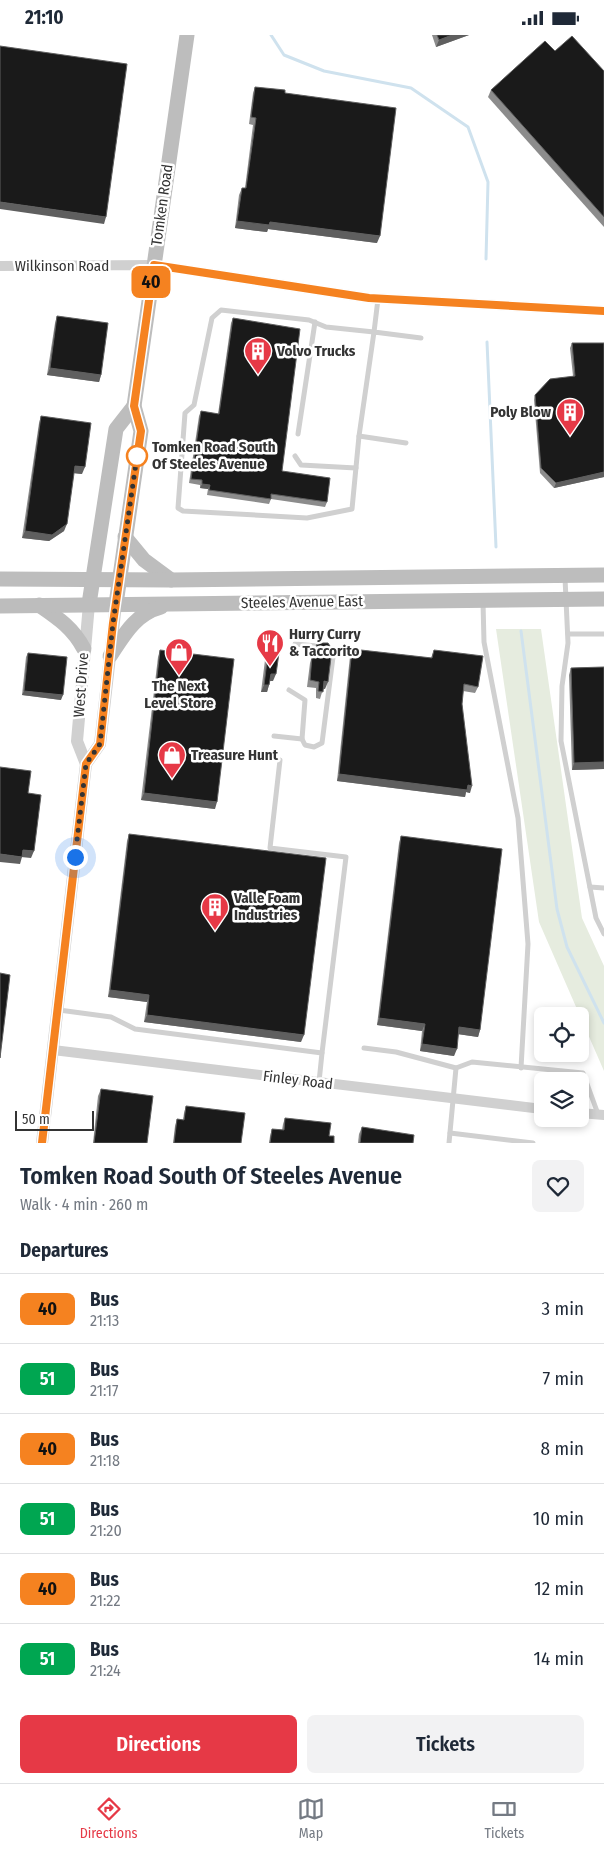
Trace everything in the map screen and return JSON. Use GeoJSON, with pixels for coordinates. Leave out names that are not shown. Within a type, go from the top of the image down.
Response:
{"type":"FeatureCollection","features":[{"type":"Feature","properties":{"kind":"main road","name":"Tomken Road"},"geometry":{"type":"LineString","coordinates":[[116,604],[141,431],[134,406],[187,35]]}},
{"type":"Feature","properties":{"kind":"main road","name":"Tomken Road"},"geometry":{"type":"LineString","coordinates":[[89,604],[116,429],[134,406]]}},
{"type":"Feature","properties":{"kind":"main road"},"geometry":{"type":"LineString","coordinates":[[125,537],[144,560],[172,580]]}},
{"type":"Feature","properties":{"kind":"main road","name":"Steeles Avenue East"},"geometry":{"type":"LineString","coordinates":[[0,579],[172,580],[604,575]]}},
{"type":"Feature","properties":{"kind":"main road","name":"Steeles Avenue East"},"geometry":{"type":"LineString","coordinates":[[0,605],[604,599]]}},
{"type":"Feature","properties":{"kind":"main road"},"geometry":{"type":"LineString","coordinates":[[110,656],[132,624],[148,610],[172,603]]}},
{"type":"Feature","properties":{"kind":"main road"},"geometry":{"type":"LineString","coordinates":[[39,605],[66,623],[76,633],[84,649]]}},
{"type":"Feature","properties":{"kind":"street","name":"Wilkinson Road"},"geometry":{"type":"LineString","coordinates":[[0,266],[154,265],[378,299],[604,311]]}},
{"type":"Feature","properties":{"kind":"street","name":"West Drive"},"geometry":{"type":"LineString","coordinates":[[42,1143],[86,764],[77,741],[89,604]]}},
{"type":"Feature","properties":{"kind":"street","name":"West Drive"},"geometry":{"type":"LineString","coordinates":[[86,764],[100,744],[116,604]]}},
{"type":"Feature","properties":{"kind":"street","name":"Finley Road"},"geometry":{"type":"LineString","coordinates":[[53,1050],[534,1108]]}},
{"type":"Feature","properties":{"kind":"lane"},"geometry":{"type":"LineString","coordinates":[[378,299],[374,332],[359,436],[352,509],[307,518],[183,511],[178,508],[185,413],[194,405],[212,318],[221,309],[315,322],[326,327],[374,332],[421,337]]}},
{"type":"Feature","properties":{"kind":"lane"},"geometry":{"type":"LineString","coordinates":[[298,434],[315,322]]}},
{"type":"Feature","properties":{"kind":"lane"},"geometry":{"type":"LineString","coordinates":[[359,436],[406,443]]}},
{"type":"Feature","properties":{"kind":"lane"},"geometry":{"type":"LineString","coordinates":[[295,456],[301,465],[356,468]]}},
{"type":"Feature","properties":{"kind":"lane"},"geometry":{"type":"LineString","coordinates":[[566,575],[565,599],[568,634],[564,671],[561,741],[596,918],[604,934]]}},
{"type":"Feature","properties":{"kind":"lane"},"geometry":{"type":"LineString","coordinates":[[483,600],[484,642],[518,818],[520,838],[528,944],[522,1067]]}},
{"type":"Feature","properties":{"kind":"lane"},"geometry":{"type":"LineString","coordinates":[[568,634],[604,634]]}},
{"type":"Feature","properties":{"kind":"lane"},"geometry":{"type":"LineString","coordinates":[[289,690],[306,700],[302,739],[305,745],[314,747],[322,743],[333,657],[328,647],[295,644]]}},
{"type":"Feature","properties":{"kind":"lane"},"geometry":{"type":"LineString","coordinates":[[564,671],[572,671]]}},
{"type":"Feature","properties":{"kind":"lane"},"geometry":{"type":"LineString","coordinates":[[274,736],[302,739]]}},
{"type":"Feature","properties":{"kind":"lane"},"geometry":{"type":"LineString","coordinates":[[280,760],[270,847],[346,857],[319,1082]]}},
{"type":"Feature","properties":{"kind":"lane"},"geometry":{"type":"LineString","coordinates":[[590,887],[604,888]]}},
{"type":"Feature","properties":{"kind":"lane"},"geometry":{"type":"LineString","coordinates":[[58,1009],[111,1017],[135,1029],[322,1053]]}},
{"type":"Feature","properties":{"kind":"lane"},"geometry":{"type":"LineString","coordinates":[[364,1048],[396,1052],[456,1068],[472,1062],[583,1073],[601,1115]]}},
{"type":"Feature","properties":{"kind":"lane"},"geometry":{"type":"LineString","coordinates":[[449,1143],[456,1068]]}},
{"type":"Feature","properties":{"kind":"lane"},"geometry":{"type":"LineString","coordinates":[[450,1133],[534,1143]]}},
{"type":"Feature","properties":{"kind":"shaded area"},"geometry":{"type":"Polygon","coordinates":[[[496,629],[541,629],[582,918],[604,966],[604,1071],[589,1037],[589,1007],[576,1007],[539,922],[496,629]]]}},
{"type":"Feature","properties":{"kind":"building"},"geometry":{"type":"Polygon","coordinates":[[[437,35],[452,35],[439,40],[437,35]]]}},
{"type":"Feature","properties":{"kind":"building"},"geometry":{"type":"Polygon","coordinates":[[[572,36],[604,71],[604,217],[491,90],[545,41],[555,51],[572,36]]]}},
{"type":"Feature","properties":{"kind":"building"},"geometry":{"type":"Polygon","coordinates":[[[0,46],[127,64],[106,217],[0,202],[0,46]]]}},
{"type":"Feature","properties":{"kind":"building"},"geometry":{"type":"Polygon","coordinates":[[[255,87],[285,90],[285,93],[396,108],[380,236],[270,222],[269,225],[237,221],[242,188],[246,188],[256,118],[251,117],[255,87]]]}},
{"type":"Feature","properties":{"kind":"building"},"geometry":{"type":"Polygon","coordinates":[[[57,316],[108,323],[101,375],[50,368],[57,316]]]}},
{"type":"Feature","properties":{"kind":"building","name":"Volvo Trucks"},"geometry":{"type":"Polygon","coordinates":[[[233,318],[300,329],[282,471],[330,478],[327,502],[271,494],[271,499],[209,490],[210,485],[202,484],[202,480],[191,479],[201,411],[219,414],[233,318]]]}},
{"type":"Feature","properties":{"kind":"building","name":"Poly Blow"},"geometry":{"type":"Polygon","coordinates":[[[572,343],[604,343],[604,472],[556,483],[541,468],[535,395],[550,379],[575,376],[572,343]]]}},
{"type":"Feature","properties":{"kind":"building"},"geometry":{"type":"Polygon","coordinates":[[[41,416],[91,423],[85,467],[75,466],[67,524],[52,535],[25,531],[41,416]]]}},
{"type":"Feature","properties":{"kind":"building"},"geometry":{"type":"Polygon","coordinates":[[[317,643],[328,643],[332,649],[328,682],[324,681],[323,692],[318,691],[319,682],[310,680],[312,656],[315,655],[317,643]]]}},
{"type":"Feature","properties":{"kind":"building","name":"Hurry Curry & Taccorito"},"geometry":{"type":"Polygon","coordinates":[[[269,645],[280,646],[276,674],[271,674],[269,685],[264,685],[269,645]]]}},
{"type":"Feature","properties":{"kind":"building"},"geometry":{"type":"Polygon","coordinates":[[[352,649],[432,658],[434,650],[483,656],[478,687],[464,684],[462,704],[472,786],[468,785],[467,790],[339,774],[352,649]]]}},
{"type":"Feature","properties":{"kind":"building"},"geometry":{"type":"Polygon","coordinates":[[[160,650],[234,659],[217,802],[144,793],[160,650]]]}},
{"type":"Feature","properties":{"kind":"building"},"geometry":{"type":"Polygon","coordinates":[[[28,653],[67,657],[63,695],[24,691],[28,653]]]}},
{"type":"Feature","properties":{"kind":"building"},"geometry":{"type":"Polygon","coordinates":[[[604,667],[604,762],[574,763],[571,668],[604,667]]]}},
{"type":"Feature","properties":{"kind":"building"},"geometry":{"type":"Polygon","coordinates":[[[0,767],[31,771],[28,793],[41,795],[34,851],[23,850],[22,857],[0,854],[0,767]]]}},
{"type":"Feature","properties":{"kind":"building","name":"Valle Foam Industries"},"geometry":{"type":"Polygon","coordinates":[[[129,834],[326,858],[304,1035],[147,1015],[149,995],[110,990],[129,834]]]}},
{"type":"Feature","properties":{"kind":"building"},"geometry":{"type":"Polygon","coordinates":[[[401,836],[502,849],[480,1030],[459,1027],[457,1049],[422,1044],[425,1024],[379,1018],[401,836]]]}},
{"type":"Feature","properties":{"kind":"building"},"geometry":{"type":"Polygon","coordinates":[[[0,973],[10,975],[0,1058],[0,973]]]}},
{"type":"Feature","properties":{"kind":"building"},"geometry":{"type":"Polygon","coordinates":[[[101,1089],[153,1096],[147,1143],[94,1143],[101,1089]]]}},
{"type":"Feature","properties":{"kind":"building"},"geometry":{"type":"Polygon","coordinates":[[[186,1106],[245,1113],[241,1143],[174,1143],[177,1119],[184,1120],[186,1106]]]}},
{"type":"Feature","properties":{"kind":"building"},"geometry":{"type":"Polygon","coordinates":[[[285,1118],[331,1123],[329,1136],[334,1136],[334,1143],[270,1143],[272,1129],[284,1130],[285,1118]]]}},
{"type":"Feature","properties":{"kind":"building"},"geometry":{"type":"Polygon","coordinates":[[[362,1127],[414,1135],[413,1143],[360,1143],[362,1127]]]}},
{"type":"Feature","properties":{"kind":"waterway"},"geometry":{"type":"LineString","coordinates":[[271,35],[284,55],[324,71],[411,88],[468,127],[488,182],[486,259]]}},
{"type":"Feature","properties":{"kind":"waterway"},"geometry":{"type":"LineString","coordinates":[[487,342],[496,547]]}},
{"type":"Feature","properties":{"kind":"waterway"},"geometry":{"type":"LineString","coordinates":[[521,631],[557,909],[567,947],[604,1023]]}},
{"type":"Feature","properties":{"kind":"bus line","name":"40"},"geometry":{"type":"LineString","coordinates":[[42,1143],[86,764],[100,744],[113,623],[141,431],[134,406],[154,265],[369,298],[604,311]]}},
{"type":"Feature","properties":{"kind":"place","name":"Volvo Trucks"},"geometry":{"type":"Point","coordinates":[258,375]}},
{"type":"Feature","properties":{"kind":"place","name":"Poly Blow"},"geometry":{"type":"Point","coordinates":[570,436]}},
{"type":"Feature","properties":{"kind":"place","name":"Tomken Road South Of Steeles Avenue"},"geometry":{"type":"Point","coordinates":[137,456]}},
{"type":"Feature","properties":{"kind":"place","name":"Hurry Curry & Taccorito"},"geometry":{"type":"Point","coordinates":[270,667]}},
{"type":"Feature","properties":{"kind":"place","name":"The Next Level Store"},"geometry":{"type":"Point","coordinates":[179,676]}},
{"type":"Feature","properties":{"kind":"place","name":"Treasure Hunt"},"geometry":{"type":"Point","coordinates":[172,779]}},
{"type":"Feature","properties":{"kind":"place","name":"Valle Foam Industries"},"geometry":{"type":"Point","coordinates":[215,931]}},
{"type":"Feature","properties":{"kind":"route"},"geometry":{"type":"LineString","coordinates":[[75,857],[86,764],[100,744],[113,623],[137,456]]}}]}
